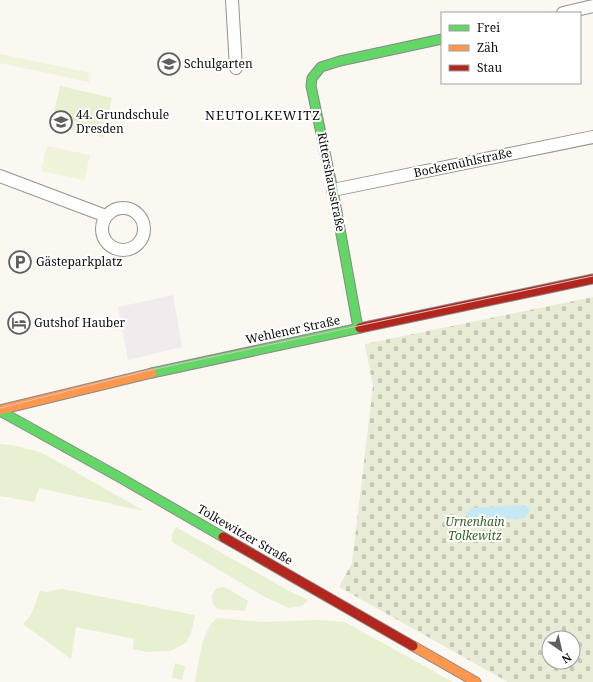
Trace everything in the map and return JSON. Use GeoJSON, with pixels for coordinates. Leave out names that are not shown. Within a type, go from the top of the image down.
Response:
{"type":"FeatureCollection","features":[{"type":"Feature","properties":{"kind":"main road","name":"Rittershausstraße"},"geometry":{"type":"LineString","coordinates":[[358,328],[333,190],[311,86],[312,78],[321,67],[327,65],[441,39]]}},
{"type":"Feature","properties":{"kind":"main road","name":"Wehlener Straße"},"geometry":{"type":"LineString","coordinates":[[0,411],[141,375],[593,279]]}},
{"type":"Feature","properties":{"kind":"main road","name":"Tolkewitzer Straße"},"geometry":{"type":"LineString","coordinates":[[0,411],[126,481],[476,682]]}},
{"type":"Feature","properties":{"kind":"street"},"geometry":{"type":"LineString","coordinates":[[232,0],[236,68]]}},
{"type":"Feature","properties":{"kind":"street"},"geometry":{"type":"LineString","coordinates":[[567,12],[593,6]]}},
{"type":"Feature","properties":{"kind":"street","name":"Bockemühlstraße"},"geometry":{"type":"LineString","coordinates":[[333,190],[593,137]]}},
{"type":"Feature","properties":{"kind":"street"},"geometry":{"type":"LineString","coordinates":[[0,176],[106,216]]}},
{"type":"Feature","properties":{"kind":"shaded area"},"geometry":{"type":"Polygon","coordinates":[[[173,295],[182,347],[128,360],[118,307],[173,295]]]}},
{"type":"Feature","properties":{"kind":"green space"},"geometry":{"type":"Polygon","coordinates":[[[0,54],[91,73],[89,82],[0,63],[0,54]]]}},
{"type":"Feature","properties":{"kind":"green space"},"geometry":{"type":"Polygon","coordinates":[[[60,86],[112,98],[103,137],[51,125],[60,86]]]}},
{"type":"Feature","properties":{"kind":"green space"},"geometry":{"type":"Polygon","coordinates":[[[47,146],[90,155],[84,180],[41,171],[47,146]]]}},
{"type":"Feature","properties":{"kind":"green space","name":"Urnenhain Tolkewitz"},"geometry":{"type":"Polygon","coordinates":[[[593,297],[593,682],[508,682],[339,587],[352,563],[373,386],[365,344],[593,297]]]}},
{"type":"Feature","properties":{"kind":"green space"},"geometry":{"type":"Polygon","coordinates":[[[0,444],[12,445],[46,455],[144,511],[39,488],[34,502],[0,496],[0,444]]]}},
{"type":"Feature","properties":{"kind":"green space"},"geometry":{"type":"Polygon","coordinates":[[[176,527],[291,592],[308,600],[302,606],[289,608],[265,597],[172,542],[172,534],[176,527]]]}},
{"type":"Feature","properties":{"kind":"green space"},"geometry":{"type":"Polygon","coordinates":[[[225,587],[248,601],[245,611],[218,609],[213,604],[212,595],[217,588],[225,587]]]}},
{"type":"Feature","properties":{"kind":"green space"},"geometry":{"type":"Polygon","coordinates":[[[62,589],[195,615],[191,633],[186,643],[170,651],[148,652],[133,649],[134,639],[76,627],[71,659],[23,624],[31,615],[40,591],[47,592],[62,589]]]}},
{"type":"Feature","properties":{"kind":"green space"},"geometry":{"type":"Polygon","coordinates":[[[217,618],[263,622],[319,620],[345,622],[453,682],[195,682],[207,630],[217,618]]]}},
{"type":"Feature","properties":{"kind":"green space"},"geometry":{"type":"Polygon","coordinates":[[[175,663],[185,666],[182,680],[172,678],[175,663]]]}},
{"type":"Feature","properties":{"kind":"water"},"geometry":{"type":"Polygon","coordinates":[[[524,505],[524,507],[527,507],[530,511],[525,518],[470,522],[470,519],[467,518],[466,512],[470,511],[470,508],[524,505]]]}},
{"type":"Feature","properties":{"kind":"tram line"},"geometry":{"type":"LineString","coordinates":[[0,408],[146,371],[593,276]]}},
{"type":"Feature","properties":{"kind":"traffic: fast"},"geometry":{"type":"LineString","coordinates":[[358,328],[333,190],[311,86],[312,78],[321,67],[340,61],[441,39]]}},
{"type":"Feature","properties":{"kind":"traffic: fast"},"geometry":{"type":"LineString","coordinates":[[152,373],[360,328]]}},
{"type":"Feature","properties":{"kind":"traffic: fast"},"geometry":{"type":"LineString","coordinates":[[0,411],[223,537]]}},
{"type":"Feature","properties":{"kind":"traffic: slow"},"geometry":{"type":"LineString","coordinates":[[0,410],[152,373]]}},
{"type":"Feature","properties":{"kind":"traffic: slow"},"geometry":{"type":"LineString","coordinates":[[413,646],[476,682]]}},
{"type":"Feature","properties":{"kind":"traffic: jam"},"geometry":{"type":"LineString","coordinates":[[360,328],[593,279]]}},
{"type":"Feature","properties":{"kind":"traffic: jam"},"geometry":{"type":"LineString","coordinates":[[223,537],[413,646]]}},
{"type":"Feature","properties":{"kind":"place","name":"Schulgarten"},"geometry":{"type":"Point","coordinates":[169,64]}},
{"type":"Feature","properties":{"kind":"place","name":"44. Grundschule Dresden"},"geometry":{"type":"Point","coordinates":[61,122]}},
{"type":"Feature","properties":{"kind":"place","name":"Gästeparkplatz"},"geometry":{"type":"Point","coordinates":[20,262]}},
{"type":"Feature","properties":{"kind":"place","name":"Gutshof Hauber"},"geometry":{"type":"Point","coordinates":[19,323]}},
{"type":"Feature","properties":{"kind":"district","name":"NEUTOLKEWITZ"},"geometry":{"type":"Point","coordinates":[263,115]}}]}
